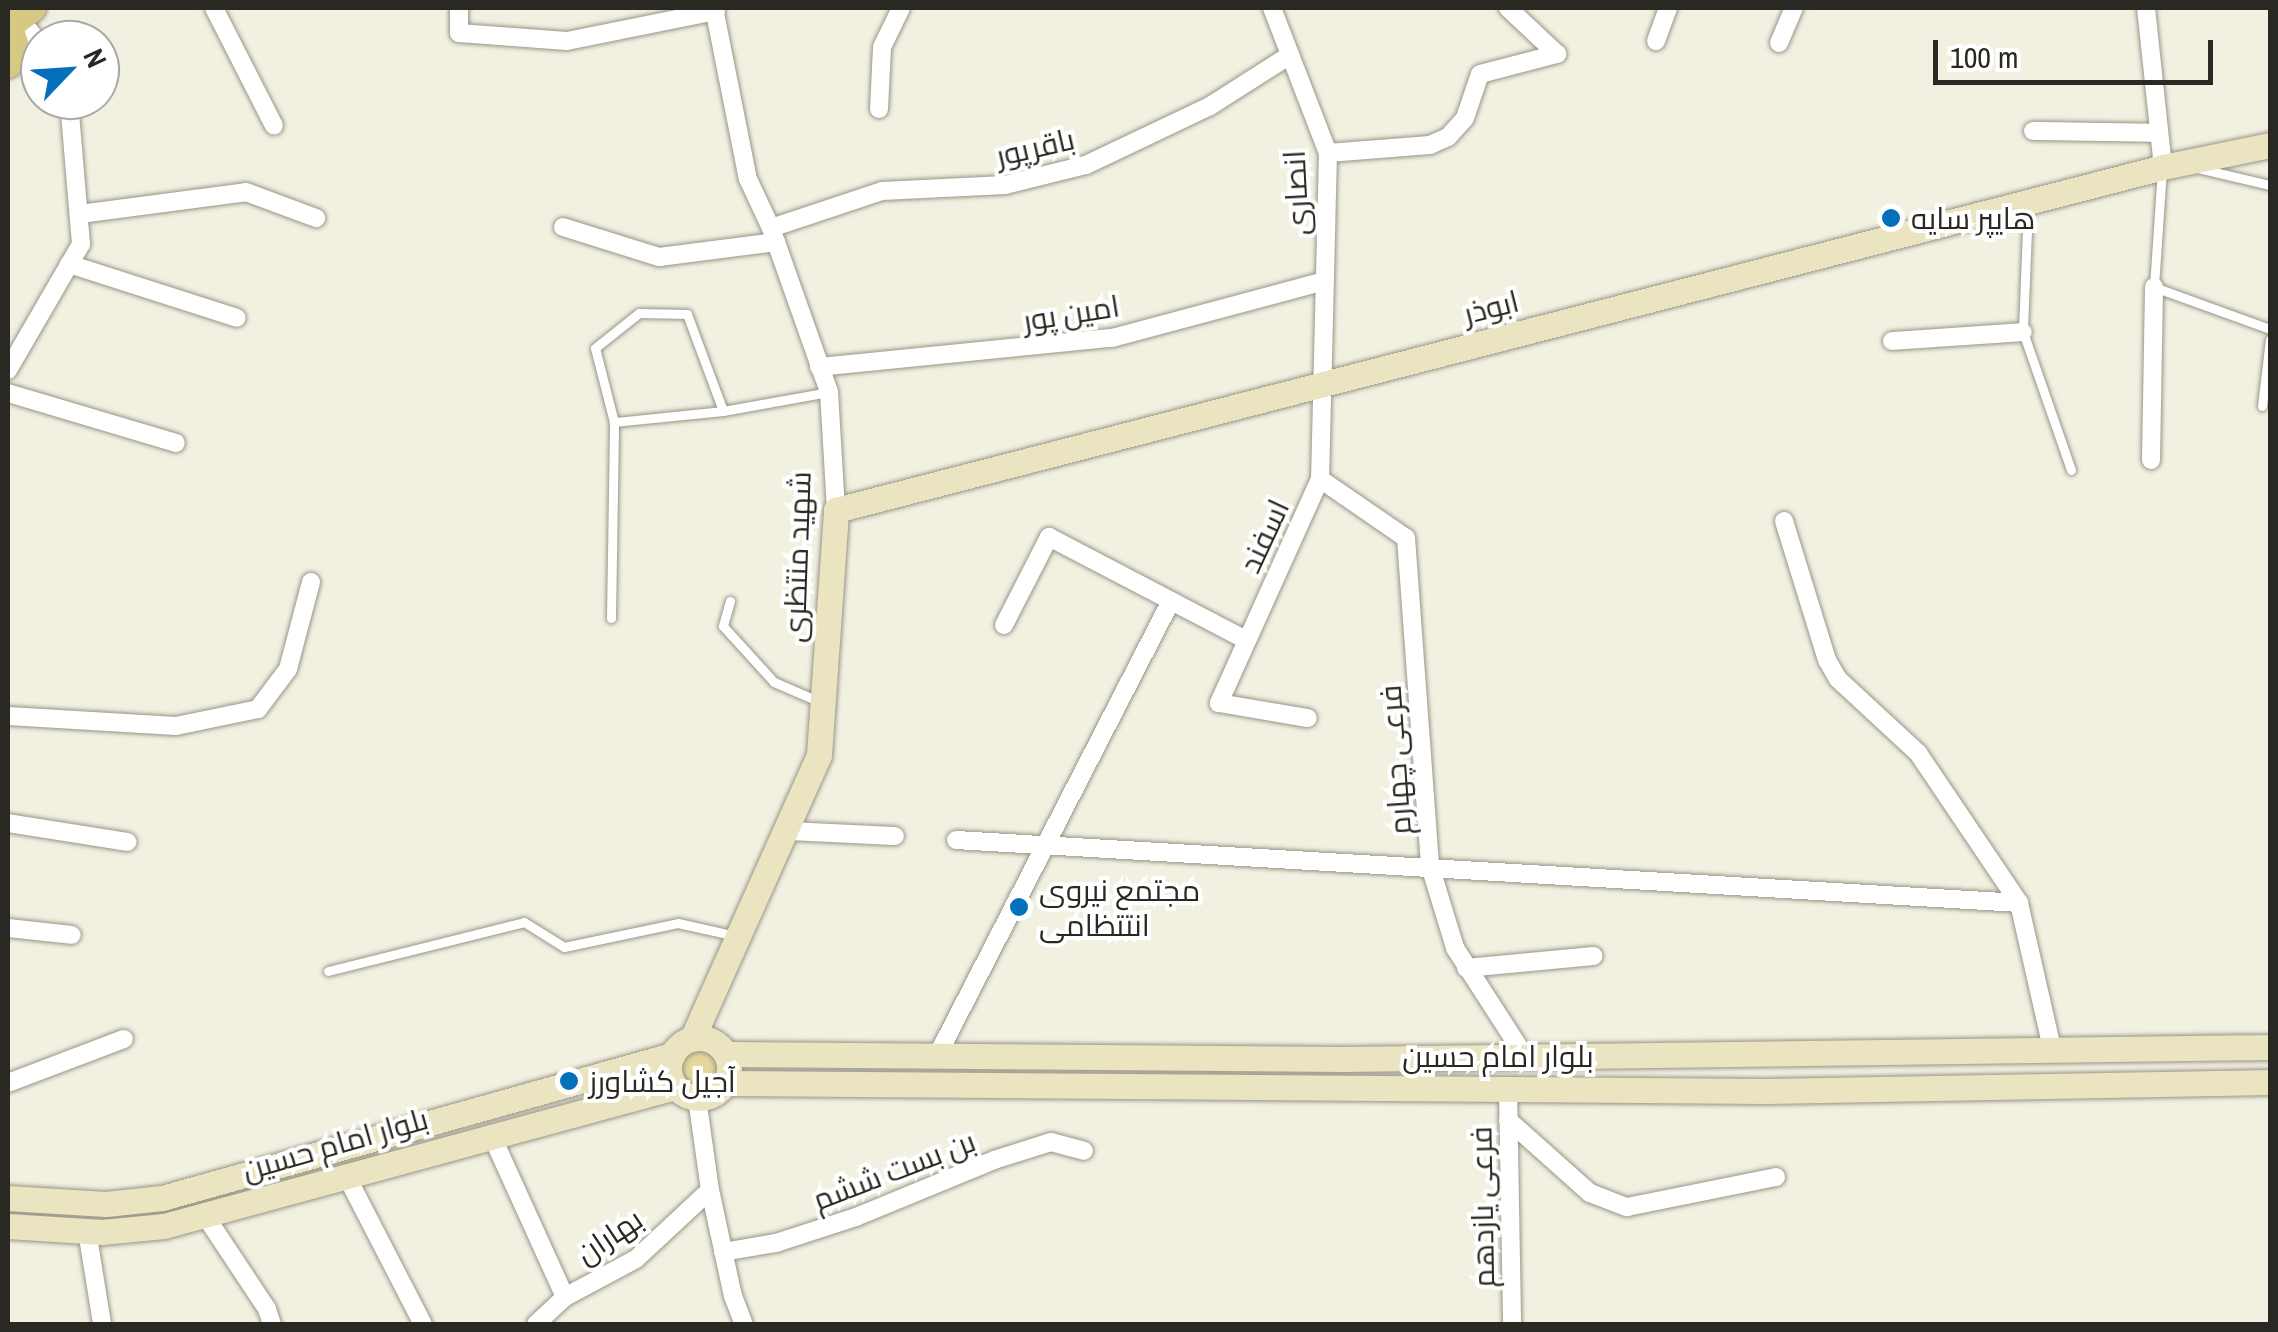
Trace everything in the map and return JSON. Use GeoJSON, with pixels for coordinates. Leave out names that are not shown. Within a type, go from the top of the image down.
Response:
{"type":"FeatureCollection","features":[{"type":"Feature","properties":{"kind":"main road"},"geometry":{"type":"LineString","coordinates":[[8,64],[17,19]]}},
{"type":"Feature","properties":{"kind":"street"},"geometry":{"type":"LineString","coordinates":[[214,8],[274,126]]}},
{"type":"Feature","properties":{"kind":"street"},"geometry":{"type":"LineString","coordinates":[[459,8],[459,33],[567,41],[715,9]]}},
{"type":"Feature","properties":{"kind":"street"},"geometry":{"type":"LineString","coordinates":[[879,109],[882,47],[900,8]]}},
{"type":"Feature","properties":{"kind":"street","name":"انصاری"},"geometry":{"type":"LineString","coordinates":[[1272,8],[1328,154],[1323,384]]}},
{"type":"Feature","properties":{"kind":"street"},"geometry":{"type":"LineString","coordinates":[[1328,154],[1430,145],[1448,137],[1466,118],[1480,74],[1557,54],[1508,8]]}},
{"type":"Feature","properties":{"kind":"street"},"geometry":{"type":"LineString","coordinates":[[1656,41],[1668,8]]}},
{"type":"Feature","properties":{"kind":"street"},"geometry":{"type":"LineString","coordinates":[[1779,44],[1794,8]]}},
{"type":"Feature","properties":{"kind":"street"},"geometry":{"type":"LineString","coordinates":[[2146,8],[2159,133],[2173,166]]}},
{"type":"Feature","properties":{"kind":"street","name":"شهید منتظری"},"geometry":{"type":"LineString","coordinates":[[692,1039],[819,755],[836,510],[828,392],[773,235],[748,179],[715,9]]}},
{"type":"Feature","properties":{"kind":"street","name":"باقرپور"},"geometry":{"type":"LineString","coordinates":[[563,226],[659,257],[773,235],[882,191],[1006,185],[1086,165],[1210,106],[1290,55]]}},
{"type":"Feature","properties":{"kind":"street"},"geometry":{"type":"LineString","coordinates":[[8,370],[81,244],[71,120]]}},
{"type":"Feature","properties":{"kind":"street"},"geometry":{"type":"LineString","coordinates":[[2034,131],[2159,133]]}},
{"type":"Feature","properties":{"kind":"street","name":"ابوذر"},"geometry":{"type":"LineString","coordinates":[[836,510],[2028,202],[2270,145]]}},
{"type":"Feature","properties":{"kind":"street"},"geometry":{"type":"LineString","coordinates":[[80,214],[246,192],[316,218]]}},
{"type":"Feature","properties":{"kind":"street"},"geometry":{"type":"LineString","coordinates":[[69,264],[237,318]]}},
{"type":"Feature","properties":{"kind":"street","name":"امین پور"},"geometry":{"type":"LineString","coordinates":[[819,367],[1112,338],[1325,281]]}},
{"type":"Feature","properties":{"kind":"street"},"geometry":{"type":"LineString","coordinates":[[2151,460],[2154,287]]}},
{"type":"Feature","properties":{"kind":"street"},"geometry":{"type":"LineString","coordinates":[[1892,341],[2023,332]]}},
{"type":"Feature","properties":{"kind":"street","name":"اسفند"},"geometry":{"type":"LineString","coordinates":[[1308,718],[1219,703],[1320,479],[1323,384]]}},
{"type":"Feature","properties":{"kind":"street"},"geometry":{"type":"LineString","coordinates":[[8,393],[176,443]]}},
{"type":"Feature","properties":{"kind":"street","name":"فرعی چهارم"},"geometry":{"type":"LineString","coordinates":[[1320,479],[1406,538],[1430,866],[1455,948],[1526,1058]]}},
{"type":"Feature","properties":{"kind":"street"},"geometry":{"type":"LineString","coordinates":[[1784,522],[1827,660],[1838,679],[1918,753],[2019,903],[2052,1048]]}},
{"type":"Feature","properties":{"kind":"street"},"geometry":{"type":"LineString","coordinates":[[1004,625],[1049,537],[1246,640]]}},
{"type":"Feature","properties":{"kind":"street"},"geometry":{"type":"LineString","coordinates":[[8,716],[176,726],[258,708],[288,669],[312,582]]}},
{"type":"Feature","properties":{"kind":"street"},"geometry":{"type":"LineString","coordinates":[[936,1058],[1170,600]]}},
{"type":"Feature","properties":{"kind":"street"},"geometry":{"type":"LineString","coordinates":[[8,822],[128,842]]}},
{"type":"Feature","properties":{"kind":"street"},"geometry":{"type":"LineString","coordinates":[[788,831],[894,836]]}},
{"type":"Feature","properties":{"kind":"street"},"geometry":{"type":"LineString","coordinates":[[956,840],[2019,903]]}},
{"type":"Feature","properties":{"kind":"street"},"geometry":{"type":"LineString","coordinates":[[8,928],[72,935]]}},
{"type":"Feature","properties":{"kind":"street"},"geometry":{"type":"LineString","coordinates":[[1466,968],[1593,956]]}},
{"type":"Feature","properties":{"kind":"street"},"geometry":{"type":"LineString","coordinates":[[8,1083],[124,1039]]}},
{"type":"Feature","properties":{"kind":"street"},"geometry":{"type":"LineString","coordinates":[[686,1092],[714,1095],[726,1083],[726,1054],[712,1041],[692,1039],[672,1056],[669,1072],[686,1092],[744,1324]]}},
{"type":"Feature","properties":{"kind":"street","name":"بلوار امام حسین"},"geometry":{"type":"LineString","coordinates":[[726,1054],[1526,1058],[2270,1048]]}},
{"type":"Feature","properties":{"kind":"street","name":"بلوار امام حسین"},"geometry":{"type":"LineString","coordinates":[[8,1198],[106,1204],[162,1198],[672,1056]]}},
{"type":"Feature","properties":{"kind":"street","name":"بلوار امام حسین"},"geometry":{"type":"LineString","coordinates":[[726,1083],[1766,1090],[2270,1082]]}},
{"type":"Feature","properties":{"kind":"street","name":"فرعی یازدهم"},"geometry":{"type":"LineString","coordinates":[[1508,1089],[1512,1324]]}},
{"type":"Feature","properties":{"kind":"street","name":"بلوار امام حسین"},"geometry":{"type":"LineString","coordinates":[[8,1226],[87,1230],[164,1226],[491,1134],[686,1092]]}},
{"type":"Feature","properties":{"kind":"street"},"geometry":{"type":"LineString","coordinates":[[1508,1120],[1590,1193],[1627,1207],[1776,1177]]}},
{"type":"Feature","properties":{"kind":"street"},"geometry":{"type":"LineString","coordinates":[[491,1134],[565,1297]]}},
{"type":"Feature","properties":{"kind":"street","name":"بن بست ششم"},"geometry":{"type":"LineString","coordinates":[[723,1252],[776,1243],[856,1218],[994,1160],[1051,1142],[1084,1150]]}},
{"type":"Feature","properties":{"kind":"street"},"geometry":{"type":"LineString","coordinates":[[346,1175],[424,1324]]}},
{"type":"Feature","properties":{"kind":"street","name":"بهاران"},"geometry":{"type":"LineString","coordinates":[[536,1324],[565,1297],[636,1258],[710,1190]]}},
{"type":"Feature","properties":{"kind":"street"},"geometry":{"type":"LineString","coordinates":[[204,1214],[267,1309],[272,1324]]}},
{"type":"Feature","properties":{"kind":"street"},"geometry":{"type":"LineString","coordinates":[[87,1230],[102,1324]]}},
{"type":"Feature","properties":{"kind":"lane"},"geometry":{"type":"LineString","coordinates":[[2270,185],[2173,166],[2154,287],[2270,329]]}},
{"type":"Feature","properties":{"kind":"lane"},"geometry":{"type":"LineString","coordinates":[[2028,202],[2023,332],[2071,470]]}},
{"type":"Feature","properties":{"kind":"lane"},"geometry":{"type":"LineString","coordinates":[[611,618],[614,422],[596,348],[639,313],[687,314],[723,411]]}},
{"type":"Feature","properties":{"kind":"lane"},"geometry":{"type":"LineString","coordinates":[[2262,406],[2270,340]]}},
{"type":"Feature","properties":{"kind":"lane"},"geometry":{"type":"LineString","coordinates":[[614,422],[723,411],[828,392]]}},
{"type":"Feature","properties":{"kind":"lane"},"geometry":{"type":"LineString","coordinates":[[730,600],[723,626],[774,682],[823,704]]}},
{"type":"Feature","properties":{"kind":"lane"},"geometry":{"type":"LineString","coordinates":[[328,971],[524,922],[564,947],[678,923],[738,936]]}},
{"type":"Feature","properties":{"kind":"shaded area"},"geometry":{"type":"Polygon","coordinates":[[[700,1043],[718,1050],[725,1068],[718,1086],[700,1093],[682,1086],[675,1068],[682,1050],[700,1043]]]}},
{"type":"Feature","properties":{"kind":"place","name":"هایپر‌ سایه"},"geometry":{"type":"Point","coordinates":[1891,218]}},
{"type":"Feature","properties":{"kind":"place","name":"مجتمع نیروی انتتظامی"},"geometry":{"type":"Point","coordinates":[1019,907]}},
{"type":"Feature","properties":{"kind":"place","name":"آجیل کشاورز"},"geometry":{"type":"Point","coordinates":[569,1081]}}]}
